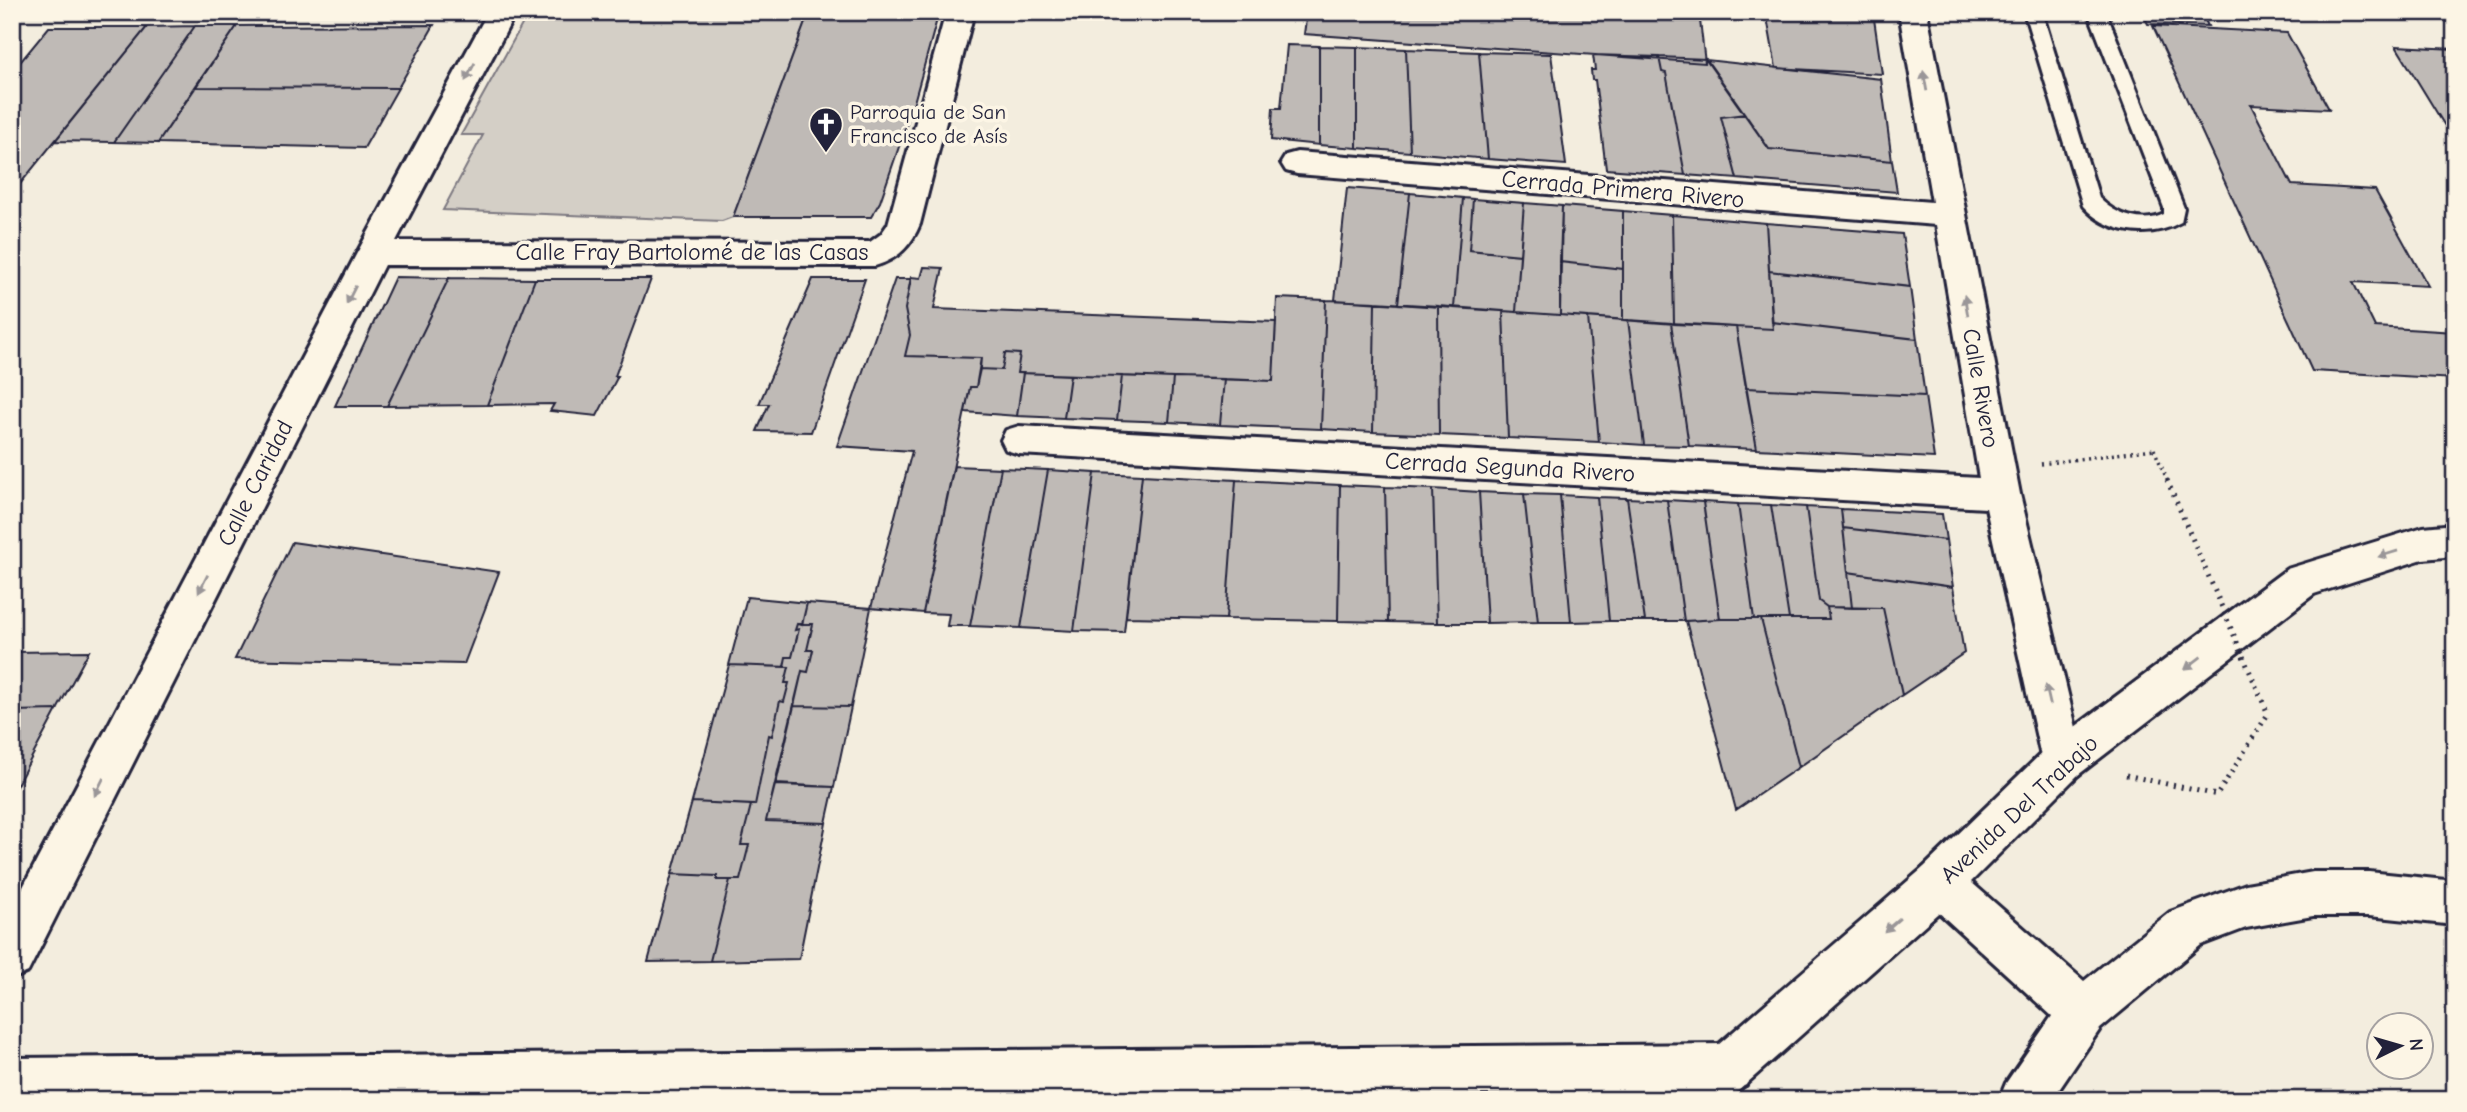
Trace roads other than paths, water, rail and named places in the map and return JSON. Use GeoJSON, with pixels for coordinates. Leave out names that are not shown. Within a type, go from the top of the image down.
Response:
{"type":"FeatureCollection","features":[{"type":"Feature","properties":{"kind":"street","name":"Calle Caridad"},"geometry":{"type":"LineString","coordinates":[[12,956],[373,253],[502,12]]}},
{"type":"Feature","properties":{"kind":"street","name":"Calle Fray Bartolomé de las Casas"},"geometry":{"type":"LineString","coordinates":[[373,253],[875,254],[890,247],[900,236],[960,12]]}},
{"type":"Feature","properties":{"kind":"street","name":"Calle Rivero"},"geometry":{"type":"LineString","coordinates":[[1913,12],[1998,481],[2063,761]]}},
{"type":"Feature","properties":{"kind":"street","name":"Cerrada Primera Rivero"},"geometry":{"type":"LineString","coordinates":[[1297,163],[1950,215]]}},
{"type":"Feature","properties":{"kind":"street","name":"Cerrada Segunda Rivero"},"geometry":{"type":"LineString","coordinates":[[1019,440],[1998,481]]}},
{"type":"Feature","properties":{"kind":"street","name":"Avenida Del Trabajo"},"geometry":{"type":"LineString","coordinates":[[1691,1100],[1939,883],[2063,761],[2301,581],[2423,543],[2455,540]]}},
{"type":"Feature","properties":{"kind":"street"},"geometry":{"type":"LineString","coordinates":[[1939,883],[2083,1012]]}},
{"type":"Feature","properties":{"kind":"street"},"geometry":{"type":"LineString","coordinates":[[2023,1100],[2083,1012],[2186,928],[2246,906],[2313,894],[2369,894],[2455,903]]}},
{"type":"Feature","properties":{"kind":"street"},"geometry":{"type":"LineString","coordinates":[[12,1082],[1729,1069]]}},
{"type":"Feature","properties":{"kind":"lane"},"geometry":{"type":"LineString","coordinates":[[2033,12],[2090,201],[2096,211],[2108,218],[2154,225],[2166,223],[2174,217],[2174,208],[2097,12]]}},
{"type":"Feature","properties":{"kind":"place","name":"Parroquia de San Francisco de Asís"},"geometry":{"type":"Point","coordinates":[826,154]}}]}
